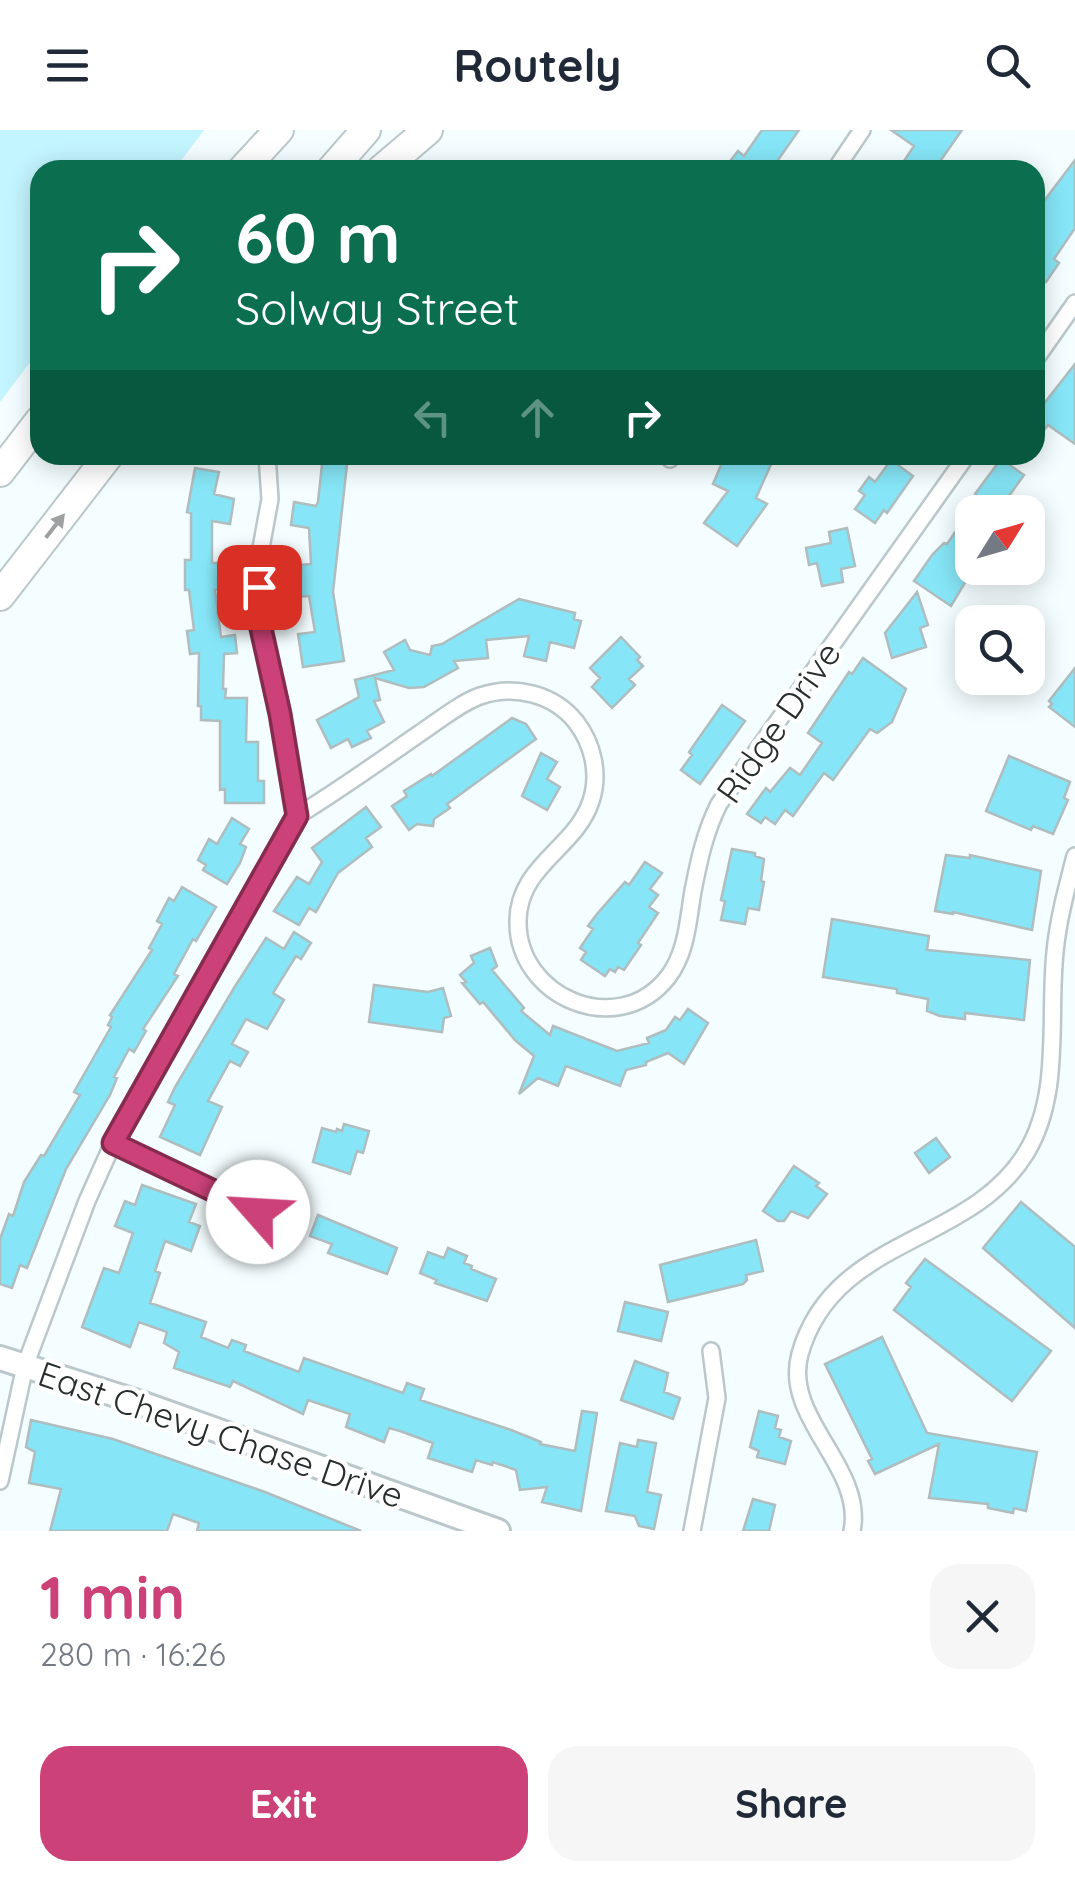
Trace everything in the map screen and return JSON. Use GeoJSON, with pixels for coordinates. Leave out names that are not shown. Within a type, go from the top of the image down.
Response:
{"type":"FeatureCollection","features":[{"type":"Feature","properties":{"kind":"highway"},"geometry":{"type":"LineString","coordinates":[[251,160],[279,130]]}},
{"type":"Feature","properties":{"kind":"highway"},"geometry":{"type":"LineString","coordinates":[[340,160],[366,130]]}},
{"type":"Feature","properties":{"kind":"highway"},"geometry":{"type":"LineString","coordinates":[[393,160],[428,130]]}},
{"type":"Feature","properties":{"kind":"highway"},"geometry":{"type":"LineString","coordinates":[[0,472],[30,433]]}},
{"type":"Feature","properties":{"kind":"highway"},"geometry":{"type":"LineString","coordinates":[[0,596],[102,465]]}},
{"type":"Feature","properties":{"kind":"main road","name":"East Chevy Chase Drive"},"geometry":{"type":"LineString","coordinates":[[0,1358],[138,1402],[498,1531]]}},
{"type":"Feature","properties":{"kind":"street"},"geometry":{"type":"LineString","coordinates":[[842,160],[862,130]]}},
{"type":"Feature","properties":{"kind":"street"},"geometry":{"type":"LineString","coordinates":[[1045,346],[1075,304]]}},
{"type":"Feature","properties":{"kind":"street"},"geometry":{"type":"LineString","coordinates":[[0,1482],[26,1366],[86,1202],[113,1143],[297,816],[258,615],[259,559],[270,499],[268,465]]}},
{"type":"Feature","properties":{"kind":"street","name":"Ridge Drive"},"geometry":{"type":"LineString","coordinates":[[297,816],[478,696],[520,691],[555,703],[570,715],[591,746],[594,788],[584,819],[533,872],[526,886],[518,919],[524,956],[546,987],[576,1004],[611,1007],[646,996],[661,985],[679,958],[704,838],[719,804],[960,465]]}},
{"type":"Feature","properties":{"kind":"street"},"geometry":{"type":"LineString","coordinates":[[852,1531],[852,1501],[801,1398],[798,1358],[808,1330],[830,1295],[884,1253],[978,1204],[1009,1176],[1027,1151],[1042,1118],[1049,1088],[1055,950],[1075,856]]}},
{"type":"Feature","properties":{"kind":"street"},"geometry":{"type":"LineString","coordinates":[[113,1143],[258,1212]]}},
{"type":"Feature","properties":{"kind":"street"},"geometry":{"type":"LineString","coordinates":[[692,1531],[717,1398],[711,1351]]}},
{"type":"Feature","properties":{"kind":"shaded area"},"geometry":{"type":"Polygon","coordinates":[[[0,130],[204,130],[182,160],[30,160],[30,362],[0,402],[0,130]]]}},
{"type":"Feature","properties":{"kind":"building"},"geometry":{"type":"Polygon","coordinates":[[[762,130],[799,130],[778,160],[731,160],[738,151],[744,156],[762,130]]]}},
{"type":"Feature","properties":{"kind":"building"},"geometry":{"type":"Polygon","coordinates":[[[891,130],[962,130],[941,160],[905,160],[914,146],[891,130]]]}},
{"type":"Feature","properties":{"kind":"building"},"geometry":{"type":"Polygon","coordinates":[[[1075,160],[1075,228],[1054,259],[1059,263],[1046,282],[1045,281],[1045,200],[1075,160]]]}},
{"type":"Feature","properties":{"kind":"building"},"geometry":{"type":"Polygon","coordinates":[[[1075,364],[1075,444],[1048,425],[1045,429],[1045,402],[1075,364]]]}},
{"type":"Feature","properties":{"kind":"building"},"geometry":{"type":"Polygon","coordinates":[[[322,465],[347,465],[333,592],[344,661],[303,667],[298,634],[315,632],[309,596],[290,597],[289,573],[301,572],[301,565],[311,564],[309,528],[291,525],[294,502],[316,506],[322,465]]]}},
{"type":"Feature","properties":{"kind":"building"},"geometry":{"type":"Polygon","coordinates":[[[721,465],[771,465],[756,498],[767,504],[737,546],[704,523],[728,491],[713,484],[721,465]]]}},
{"type":"Feature","properties":{"kind":"building"},"geometry":{"type":"Polygon","coordinates":[[[887,465],[898,465],[913,476],[887,513],[884,510],[875,523],[855,509],[865,495],[859,491],[869,477],[875,482],[887,465]]]}},
{"type":"Feature","properties":{"kind":"building"},"geometry":{"type":"Polygon","coordinates":[[[997,465],[1010,465],[1024,475],[1010,495],[976,495],[997,465]]]}},
{"type":"Feature","properties":{"kind":"building"},"geometry":{"type":"Polygon","coordinates":[[[195,468],[219,472],[214,494],[234,499],[230,524],[212,521],[212,563],[228,563],[228,589],[215,590],[221,637],[235,635],[237,653],[224,654],[223,689],[225,698],[247,698],[246,742],[258,742],[258,781],[264,781],[264,803],[225,803],[225,789],[220,790],[220,721],[201,720],[198,706],[199,653],[190,654],[187,631],[194,630],[189,590],[185,590],[185,560],[191,560],[191,513],[187,512],[195,468]]]}},
{"type":"Feature","properties":{"kind":"building"},"geometry":{"type":"Polygon","coordinates":[[[847,528],[855,566],[841,569],[843,582],[822,586],[817,563],[809,565],[806,548],[831,543],[829,532],[847,528]]]}},
{"type":"Feature","properties":{"kind":"building"},"geometry":{"type":"Polygon","coordinates":[[[955,532],[955,585],[964,585],[951,606],[914,581],[932,555],[955,532]]]}},
{"type":"Feature","properties":{"kind":"building"},"geometry":{"type":"Polygon","coordinates":[[[917,592],[928,625],[920,628],[926,647],[892,658],[885,633],[917,592]]]}},
{"type":"Feature","properties":{"kind":"building"},"geometry":{"type":"Polygon","coordinates":[[[519,599],[575,613],[574,619],[581,621],[574,648],[550,642],[546,661],[524,656],[529,636],[486,640],[488,658],[454,661],[458,668],[424,687],[409,688],[375,678],[380,700],[374,701],[384,722],[367,731],[371,738],[352,747],[348,739],[331,748],[317,720],[359,697],[355,680],[394,670],[384,652],[405,640],[410,650],[430,655],[432,646],[519,599]]]}},
{"type":"Feature","properties":{"kind":"building"},"geometry":{"type":"Polygon","coordinates":[[[621,637],[640,657],[637,660],[643,666],[629,679],[635,685],[612,708],[592,687],[600,678],[590,668],[621,637]]]}},
{"type":"Feature","properties":{"kind":"building"},"geometry":{"type":"Polygon","coordinates":[[[863,658],[906,689],[892,722],[877,733],[870,729],[833,780],[824,773],[793,816],[785,810],[775,824],[765,817],[761,823],[747,814],[766,788],[770,792],[790,768],[800,775],[822,743],[808,733],[849,672],[852,674],[863,658]]]}},
{"type":"Feature","properties":{"kind":"building"},"geometry":{"type":"Polygon","coordinates":[[[1075,668],[1075,727],[1049,707],[1049,701],[1075,668]]]}},
{"type":"Feature","properties":{"kind":"building"},"geometry":{"type":"Polygon","coordinates":[[[722,705],[745,721],[700,784],[681,770],[722,705]]]}},
{"type":"Feature","properties":{"kind":"building"},"geometry":{"type":"Polygon","coordinates":[[[512,718],[526,724],[536,739],[447,804],[450,808],[434,819],[433,826],[417,824],[409,830],[392,806],[407,796],[404,791],[432,776],[512,718]]]}},
{"type":"Feature","properties":{"kind":"building"},"geometry":{"type":"Polygon","coordinates":[[[541,753],[557,762],[547,779],[560,787],[547,810],[522,796],[541,753]]]}},
{"type":"Feature","properties":{"kind":"building"},"geometry":{"type":"Polygon","coordinates":[[[1009,756],[1070,782],[1064,798],[1068,800],[1053,834],[1033,826],[1031,830],[986,811],[1009,756]]]}},
{"type":"Feature","properties":{"kind":"building"},"geometry":{"type":"Polygon","coordinates":[[[366,807],[381,827],[366,838],[372,847],[338,873],[316,912],[309,908],[299,925],[274,911],[297,877],[309,884],[322,862],[312,848],[366,807]]]}},
{"type":"Feature","properties":{"kind":"building"},"geometry":{"type":"Polygon","coordinates":[[[232,818],[249,829],[240,844],[246,847],[240,863],[227,884],[203,870],[206,865],[198,860],[209,839],[217,844],[232,818]]]}},
{"type":"Feature","properties":{"kind":"building"},"geometry":{"type":"Polygon","coordinates":[[[732,849],[755,853],[764,859],[759,910],[748,908],[745,924],[721,920],[725,901],[721,900],[732,849]]]}},
{"type":"Feature","properties":{"kind":"building"},"geometry":{"type":"Polygon","coordinates":[[[946,855],[970,855],[1041,871],[1032,930],[935,911],[946,855]]]}},
{"type":"Feature","properties":{"kind":"building"},"geometry":{"type":"Polygon","coordinates":[[[645,862],[662,873],[650,889],[658,895],[649,907],[658,913],[624,970],[610,969],[605,976],[581,960],[586,952],[580,948],[593,929],[588,926],[597,914],[625,882],[629,885],[645,862]]]}},
{"type":"Feature","properties":{"kind":"building"},"geometry":{"type":"Polygon","coordinates":[[[182,887],[216,907],[196,941],[193,939],[174,974],[178,976],[143,1029],[146,1031],[134,1052],[129,1049],[114,1077],[117,1078],[110,1095],[66,1169],[27,1268],[20,1265],[12,1288],[0,1284],[0,1239],[9,1214],[13,1216],[24,1182],[80,1095],[74,1092],[111,1027],[110,1015],[152,950],[149,948],[162,924],[157,921],[169,898],[174,901],[182,887]]]}},
{"type":"Feature","properties":{"kind":"building"},"geometry":{"type":"Polygon","coordinates":[[[832,919],[929,936],[927,950],[1030,960],[1024,1020],[965,1013],[965,1019],[940,1016],[927,1011],[928,999],[897,993],[897,989],[823,977],[832,919]]]}},
{"type":"Feature","properties":{"kind":"building"},"geometry":{"type":"Polygon","coordinates":[[[294,932],[311,943],[301,959],[296,956],[273,993],[284,1000],[267,1029],[246,1019],[232,1044],[248,1052],[240,1066],[230,1061],[208,1101],[222,1107],[200,1155],[160,1137],[175,1105],[168,1102],[175,1087],[266,938],[284,949],[294,932]]]}},
{"type":"Feature","properties":{"kind":"building"},"geometry":{"type":"Polygon","coordinates":[[[490,948],[497,966],[492,970],[524,1008],[521,1011],[550,1035],[553,1026],[617,1051],[649,1043],[647,1038],[666,1030],[675,1017],[680,1020],[688,1009],[708,1023],[684,1064],[668,1053],[626,1070],[620,1086],[566,1066],[558,1086],[538,1078],[519,1094],[534,1056],[483,1002],[480,1004],[460,975],[474,963],[471,956],[490,948]]]}},
{"type":"Feature","properties":{"kind":"building"},"geometry":{"type":"Polygon","coordinates":[[[374,985],[428,992],[443,988],[451,1016],[444,1018],[442,1032],[369,1022],[374,985]]]}},
{"type":"Feature","properties":{"kind":"building"},"geometry":{"type":"Polygon","coordinates":[[[344,1124],[369,1131],[363,1153],[357,1151],[350,1174],[313,1162],[322,1128],[342,1131],[344,1124]]]}},
{"type":"Feature","properties":{"kind":"building"},"geometry":{"type":"Polygon","coordinates":[[[936,1138],[950,1157],[929,1173],[915,1153],[936,1138]]]}},
{"type":"Feature","properties":{"kind":"building"},"geometry":{"type":"Polygon","coordinates":[[[794,1166],[819,1183],[816,1186],[827,1194],[808,1218],[791,1211],[784,1221],[778,1221],[763,1211],[794,1166]]]}},
{"type":"Feature","properties":{"kind":"building"},"geometry":{"type":"Polygon","coordinates":[[[142,1185],[196,1204],[189,1222],[200,1226],[191,1251],[165,1241],[150,1303],[206,1322],[201,1337],[228,1348],[232,1340],[246,1345],[244,1351],[299,1372],[304,1358],[403,1393],[407,1383],[424,1389],[420,1400],[511,1430],[540,1444],[575,1451],[582,1411],[597,1413],[581,1511],[542,1502],[547,1487],[520,1490],[516,1470],[476,1460],[472,1472],[428,1458],[433,1443],[400,1431],[389,1428],[384,1442],[346,1427],[350,1414],[308,1400],[303,1414],[233,1381],[230,1387],[174,1368],[179,1352],[164,1343],[167,1332],[139,1322],[130,1347],[82,1327],[104,1268],[119,1273],[133,1233],[115,1226],[125,1201],[135,1205],[142,1185]]]}},
{"type":"Feature","properties":{"kind":"building"},"geometry":{"type":"Polygon","coordinates":[[[1021,1202],[1075,1247],[1075,1328],[983,1248],[1021,1202]]]}},
{"type":"Feature","properties":{"kind":"building"},"geometry":{"type":"Polygon","coordinates":[[[318,1215],[397,1248],[387,1274],[328,1253],[332,1244],[310,1236],[318,1215]]]}},
{"type":"Feature","properties":{"kind":"building"},"geometry":{"type":"Polygon","coordinates":[[[756,1240],[763,1271],[746,1275],[743,1284],[668,1302],[660,1265],[756,1240]]]}},
{"type":"Feature","properties":{"kind":"building"},"geometry":{"type":"Polygon","coordinates":[[[448,1248],[467,1256],[464,1263],[471,1269],[496,1279],[487,1301],[435,1283],[437,1280],[420,1273],[428,1252],[444,1258],[448,1248]]]}},
{"type":"Feature","properties":{"kind":"building"},"geometry":{"type":"Polygon","coordinates":[[[925,1259],[1051,1351],[1012,1401],[894,1310],[911,1287],[906,1283],[925,1259]]]}},
{"type":"Feature","properties":{"kind":"building"},"geometry":{"type":"Polygon","coordinates":[[[625,1302],[668,1312],[661,1341],[618,1331],[625,1302]]]}},
{"type":"Feature","properties":{"kind":"building"},"geometry":{"type":"Polygon","coordinates":[[[882,1337],[927,1433],[1037,1452],[1026,1511],[1014,1508],[1013,1513],[988,1508],[988,1504],[929,1498],[939,1444],[875,1474],[868,1461],[872,1459],[825,1364],[882,1337]]]}},
{"type":"Feature","properties":{"kind":"building"},"geometry":{"type":"Polygon","coordinates":[[[635,1361],[668,1373],[664,1392],[680,1398],[673,1419],[621,1400],[635,1361]]]}},
{"type":"Feature","properties":{"kind":"building"},"geometry":{"type":"Polygon","coordinates":[[[759,1411],[778,1416],[775,1428],[781,1430],[779,1437],[791,1441],[785,1464],[757,1457],[759,1451],[750,1447],[759,1411]]]}},
{"type":"Feature","properties":{"kind":"building"},"geometry":{"type":"Polygon","coordinates":[[[31,1420],[113,1439],[265,1492],[361,1531],[197,1531],[199,1523],[173,1514],[167,1531],[50,1531],[61,1489],[29,1483],[35,1452],[26,1447],[31,1420]]]}},
{"type":"Feature","properties":{"kind":"building"},"geometry":{"type":"Polygon","coordinates":[[[638,1440],[656,1443],[647,1492],[661,1495],[654,1529],[639,1526],[635,1516],[606,1511],[620,1443],[637,1447],[638,1440]]]}},
{"type":"Feature","properties":{"kind":"building"},"geometry":{"type":"Polygon","coordinates":[[[753,1499],[775,1505],[769,1531],[743,1531],[753,1499]]]}},
{"type":"Feature","properties":{"kind":"route"},"geometry":{"type":"LineString","coordinates":[[258,1212],[113,1143],[297,816],[258,615],[259,587]]}}]}
